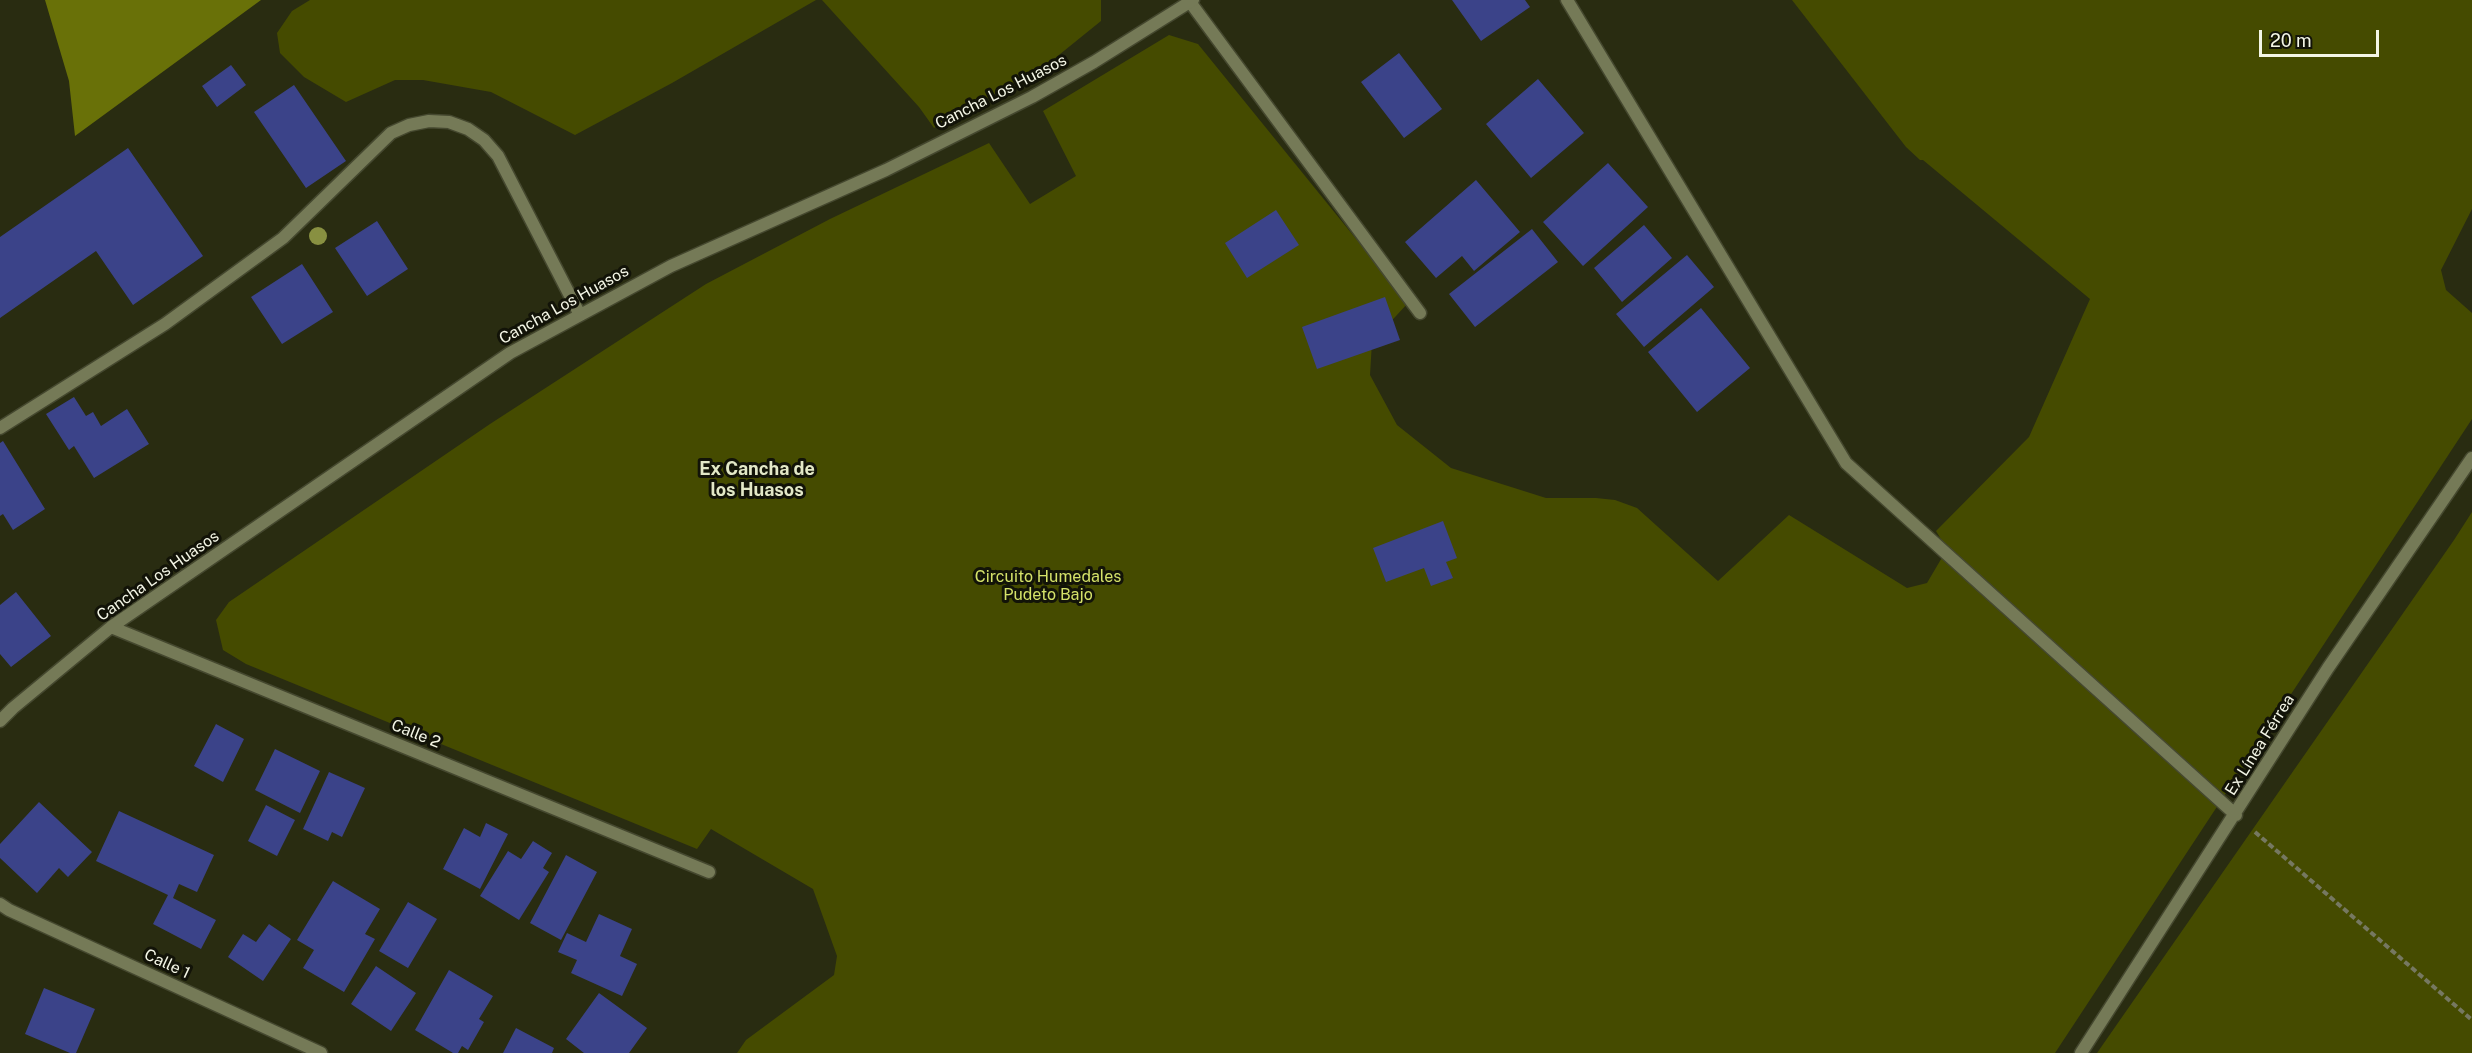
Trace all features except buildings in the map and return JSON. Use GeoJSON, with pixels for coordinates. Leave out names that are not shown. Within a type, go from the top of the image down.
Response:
{"type":"FeatureCollection","features":[{"type":"Feature","properties":{"kind":"street"},"geometry":{"type":"LineString","coordinates":[[1567,0],[1846,463],[2236,815]]}},
{"type":"Feature","properties":{"kind":"street"},"geometry":{"type":"LineString","coordinates":[[1192,1],[1420,313]]}},
{"type":"Feature","properties":{"kind":"street","name":"Cancha Los Huasos"},"geometry":{"type":"LineString","coordinates":[[0,721],[111,627],[510,353],[671,266],[885,170],[1032,97],[1094,62],[1192,1]]}},
{"type":"Feature","properties":{"kind":"street"},"geometry":{"type":"LineString","coordinates":[[0,428],[165,324],[274,245],[391,133],[419,123],[449,122],[468,129],[484,140],[498,156],[580,315]]}},
{"type":"Feature","properties":{"kind":"street","name":"Ex Línea Férrea"},"geometry":{"type":"LineString","coordinates":[[2081,1053],[2236,815],[2328,668],[2472,458]]}},
{"type":"Feature","properties":{"kind":"street","name":"Calle 2"},"geometry":{"type":"LineString","coordinates":[[111,627],[709,872]]}},
{"type":"Feature","properties":{"kind":"street","name":"Calle 1"},"geometry":{"type":"LineString","coordinates":[[0,904],[321,1053]]}},
{"type":"Feature","properties":{"kind":"path"},"geometry":{"type":"LineString","coordinates":[[2236,815],[2472,1020]]}},
{"type":"Feature","properties":{"kind":"green space"},"geometry":{"type":"Polygon","coordinates":[[[310,0],[816,0],[672,83],[575,135],[491,92],[423,80],[395,80],[346,102],[304,77],[280,53],[277,33],[292,11],[310,0]]]}},
{"type":"Feature","properties":{"kind":"green space"},"geometry":{"type":"Polygon","coordinates":[[[822,0],[1101,0],[1101,21],[1049,63],[934,128],[919,107],[822,0]]]}},
{"type":"Feature","properties":{"kind":"green space","name":"Circuito Humedales Pudeto Bajo"},"geometry":{"type":"Polygon","coordinates":[[[1792,0],[2472,0],[2472,209],[2441,270],[2446,290],[2472,313],[2472,419],[2055,1053],[737,1053],[746,1040],[834,975],[837,956],[813,889],[711,829],[697,849],[246,664],[223,650],[216,620],[229,602],[490,424],[706,284],[830,219],[989,143],[1030,204],[1076,176],[1043,111],[1169,35],[1198,44],[1408,303],[1372,342],[1370,375],[1397,425],[1451,468],[1546,498],[1615,500],[1637,508],[1718,581],[1789,515],[1907,588],[1927,583],[1947,549],[1936,531],[2029,437],[2090,299],[1906,147],[1792,0]]]}},
{"type":"Feature","properties":{"kind":"green space"},"geometry":{"type":"Polygon","coordinates":[[[2472,512],[2472,1053],[2097,1053],[2454,540],[2472,512]]]}},
{"type":"Feature","properties":{"kind":"shaded area"},"geometry":{"type":"Polygon","coordinates":[[[45,0],[261,0],[75,136],[69,81],[45,0]]]}},
{"type":"Feature","properties":{"kind":"district","name":"Ex Cancha de los Huasos"},"geometry":{"type":"Point","coordinates":[757,479]}}]}
